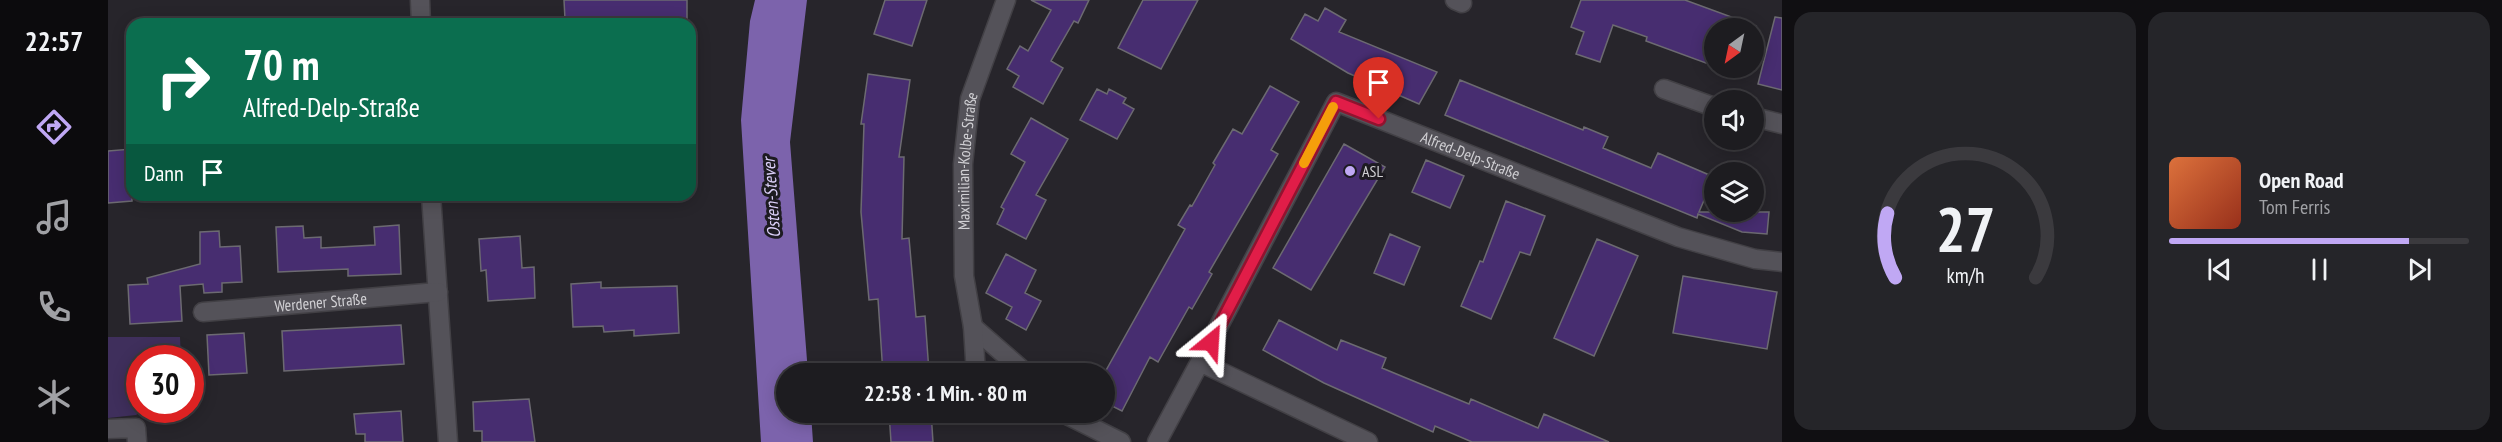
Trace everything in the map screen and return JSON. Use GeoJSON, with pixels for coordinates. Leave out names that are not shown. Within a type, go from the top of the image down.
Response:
{"type":"FeatureCollection","features":[{"type":"Feature","properties":{"kind":"street"},"geometry":{"type":"LineString","coordinates":[[420,0],[421,18]]}},
{"type":"Feature","properties":{"kind":"street","name":"Maximilian-Kolbe-Straße"},"geometry":{"type":"LineString","coordinates":[[975,363],[973,327],[964,276],[963,164],[970,99],[1006,0]]}},
{"type":"Feature","properties":{"kind":"street"},"geometry":{"type":"LineString","coordinates":[[1664,89],[1704,103]]}},
{"type":"Feature","properties":{"kind":"street","name":"Alfred-Delp-Straße"},"geometry":{"type":"LineString","coordinates":[[1200,362],[1336,102],[1678,237],[1755,259],[1782,262]]}},
{"type":"Feature","properties":{"kind":"street"},"geometry":{"type":"LineString","coordinates":[[1764,120],[1782,124]]}},
{"type":"Feature","properties":{"kind":"street"},"geometry":{"type":"LineString","coordinates":[[431,201],[448,442]]}},
{"type":"Feature","properties":{"kind":"street","name":"Werdener Straße"},"geometry":{"type":"LineString","coordinates":[[203,312],[438,292]]}},
{"type":"Feature","properties":{"kind":"street"},"geometry":{"type":"LineString","coordinates":[[973,327],[1014,363]]}},
{"type":"Feature","properties":{"kind":"street"},"geometry":{"type":"LineString","coordinates":[[1157,442],[1200,362],[1368,442]]}},
{"type":"Feature","properties":{"kind":"street"},"geometry":{"type":"LineString","coordinates":[[1083,423],[1121,442]]}},
{"type":"Feature","properties":{"kind":"street"},"geometry":{"type":"LineString","coordinates":[[108,429],[136,428],[137,442]]}},
{"type":"Feature","properties":{"kind":"shaded area"},"geometry":{"type":"Polygon","coordinates":[[[108,337],[180,337],[180,345],[126,345],[126,416],[108,418],[108,337]]]}},
{"type":"Feature","properties":{"kind":"water","name":"Osten-Stever"},"geometry":{"type":"Polygon","coordinates":[[[755,0],[807,0],[790,142],[807,363],[776,363],[776,423],[812,423],[813,442],[761,442],[741,120],[750,21],[755,0]]]}},
{"type":"Feature","properties":{"kind":"building"},"geometry":{"type":"Polygon","coordinates":[[[564,0],[687,0],[687,18],[565,18],[564,0]]]}},
{"type":"Feature","properties":{"kind":"building"},"geometry":{"type":"Polygon","coordinates":[[[885,0],[927,0],[912,46],[874,34],[885,0]]]}},
{"type":"Feature","properties":{"kind":"building"},"geometry":{"type":"Polygon","coordinates":[[[1031,0],[1089,0],[1078,23],[1074,21],[1051,61],[1063,68],[1043,104],[1013,87],[1019,76],[1007,69],[1020,46],[1028,51],[1051,10],[1031,0]]]}},
{"type":"Feature","properties":{"kind":"building"},"geometry":{"type":"Polygon","coordinates":[[[1143,0],[1198,0],[1161,69],[1118,48],[1143,0]]]}},
{"type":"Feature","properties":{"kind":"building"},"geometry":{"type":"Polygon","coordinates":[[[1581,0],[1685,0],[1734,18],[1704,18],[1704,62],[1646,41],[1647,37],[1613,25],[1600,62],[1576,54],[1584,32],[1571,27],[1581,0]]]}},
{"type":"Feature","properties":{"kind":"building"},"geometry":{"type":"Polygon","coordinates":[[[1325,8],[1346,20],[1339,32],[1437,72],[1419,104],[1348,73],[1291,39],[1305,14],[1318,21],[1325,8]]]}},
{"type":"Feature","properties":{"kind":"building"},"geometry":{"type":"Polygon","coordinates":[[[1775,17],[1782,18],[1782,90],[1758,84],[1760,78],[1764,78],[1764,60],[1775,17]]]}},
{"type":"Feature","properties":{"kind":"building"},"geometry":{"type":"Polygon","coordinates":[[[868,74],[910,80],[899,157],[904,157],[902,239],[909,238],[916,317],[925,316],[928,363],[882,363],[878,299],[869,300],[861,212],[864,124],[861,124],[868,74]]]}},
{"type":"Feature","properties":{"kind":"building"},"geometry":{"type":"Polygon","coordinates":[[[1460,80],[1583,130],[1584,127],[1608,137],[1603,148],[1651,168],[1658,153],[1704,173],[1704,200],[1699,212],[1704,212],[1704,216],[1698,214],[1697,218],[1445,115],[1460,80]]]}},
{"type":"Feature","properties":{"kind":"building"},"geometry":{"type":"Polygon","coordinates":[[[1270,86],[1299,102],[1271,150],[1278,154],[1209,272],[1212,274],[1192,309],[1189,307],[1158,362],[1150,357],[1122,411],[1115,408],[1115,363],[1110,363],[1185,229],[1178,225],[1190,205],[1192,206],[1215,165],[1213,163],[1233,129],[1242,134],[1270,86]]]}},
{"type":"Feature","properties":{"kind":"building"},"geometry":{"type":"Polygon","coordinates":[[[1097,89],[1107,94],[1109,89],[1126,98],[1123,103],[1134,109],[1117,139],[1080,120],[1097,89]]]}},
{"type":"Feature","properties":{"kind":"building"},"geometry":{"type":"Polygon","coordinates":[[[1031,118],[1068,139],[1036,195],[1046,200],[1026,239],[997,224],[1004,209],[1001,207],[1025,162],[1011,154],[1031,118]]]}},
{"type":"Feature","properties":{"kind":"building"},"geometry":{"type":"Polygon","coordinates":[[[1344,144],[1385,167],[1311,290],[1273,268],[1344,144]]]}},
{"type":"Feature","properties":{"kind":"building"},"geometry":{"type":"Polygon","coordinates":[[[126,150],[126,201],[132,201],[108,203],[108,151],[126,150]]]}},
{"type":"Feature","properties":{"kind":"building"},"geometry":{"type":"Polygon","coordinates":[[[1426,160],[1464,176],[1450,208],[1412,192],[1426,160]]]}},
{"type":"Feature","properties":{"kind":"building"},"geometry":{"type":"Polygon","coordinates":[[[1506,201],[1545,216],[1530,255],[1520,252],[1491,319],[1461,306],[1480,261],[1483,262],[1506,201]]]}},
{"type":"Feature","properties":{"kind":"building"},"geometry":{"type":"Polygon","coordinates":[[[1764,212],[1769,212],[1767,234],[1742,232],[1718,222],[1764,222],[1764,212]]]}},
{"type":"Feature","properties":{"kind":"building"},"geometry":{"type":"Polygon","coordinates":[[[399,225],[401,274],[348,276],[348,269],[278,272],[276,227],[303,226],[304,238],[321,237],[321,248],[375,245],[374,227],[399,225]]]}},
{"type":"Feature","properties":{"kind":"building"},"geometry":{"type":"Polygon","coordinates":[[[219,231],[220,247],[240,246],[242,282],[222,283],[222,292],[204,293],[203,284],[180,286],[182,321],[130,324],[128,285],[148,284],[147,278],[200,264],[200,232],[219,231]]]}},
{"type":"Feature","properties":{"kind":"building"},"geometry":{"type":"Polygon","coordinates":[[[1390,234],[1420,247],[1404,285],[1374,273],[1390,234]]]}},
{"type":"Feature","properties":{"kind":"building"},"geometry":{"type":"Polygon","coordinates":[[[520,236],[522,268],[534,267],[535,298],[488,301],[486,270],[481,271],[479,239],[520,236]]]}},
{"type":"Feature","properties":{"kind":"building"},"geometry":{"type":"Polygon","coordinates":[[[1597,239],[1638,256],[1594,356],[1554,338],[1597,239]]]}},
{"type":"Feature","properties":{"kind":"building"},"geometry":{"type":"Polygon","coordinates":[[[1006,254],[1036,270],[1025,293],[1041,301],[1026,330],[1006,319],[1012,307],[986,293],[1006,254]]]}},
{"type":"Feature","properties":{"kind":"building"},"geometry":{"type":"Polygon","coordinates":[[[1683,276],[1777,292],[1767,349],[1673,333],[1683,276]]]}},
{"type":"Feature","properties":{"kind":"building"},"geometry":{"type":"Polygon","coordinates":[[[601,282],[601,288],[677,286],[679,333],[634,336],[634,330],[604,332],[603,326],[573,327],[571,284],[601,282]]]}},
{"type":"Feature","properties":{"kind":"building"},"geometry":{"type":"Polygon","coordinates":[[[1279,320],[1337,350],[1341,340],[1386,358],[1382,368],[1469,404],[1471,399],[1538,428],[1544,414],[1609,442],[1472,442],[1435,426],[1433,432],[1324,383],[1263,350],[1279,320]]]}},
{"type":"Feature","properties":{"kind":"building"},"geometry":{"type":"Polygon","coordinates":[[[401,325],[404,364],[284,371],[282,331],[401,325]]]}},
{"type":"Feature","properties":{"kind":"building"},"geometry":{"type":"Polygon","coordinates":[[[244,333],[247,373],[209,375],[207,335],[244,333]]]}},
{"type":"Feature","properties":{"kind":"building"},"geometry":{"type":"Polygon","coordinates":[[[529,399],[535,442],[482,442],[482,431],[474,431],[473,402],[529,399]]]}},
{"type":"Feature","properties":{"kind":"building"},"geometry":{"type":"Polygon","coordinates":[[[401,411],[403,442],[365,442],[365,434],[356,434],[354,414],[401,411]]]}},
{"type":"Feature","properties":{"kind":"building"},"geometry":{"type":"Polygon","coordinates":[[[890,423],[932,423],[933,442],[891,442],[890,423]]]}},
{"type":"Feature","properties":{"kind":"slow traffic"},"geometry":{"type":"LineString","coordinates":[[1304,163],[1333,107]]}},
{"type":"Feature","properties":{"kind":"place","name":"ASL"},"geometry":{"type":"Point","coordinates":[1350,171]}},
{"type":"Feature","properties":{"kind":"route"},"geometry":{"type":"LineString","coordinates":[[1211,342],[1336,102],[1379,119]]}}]}
